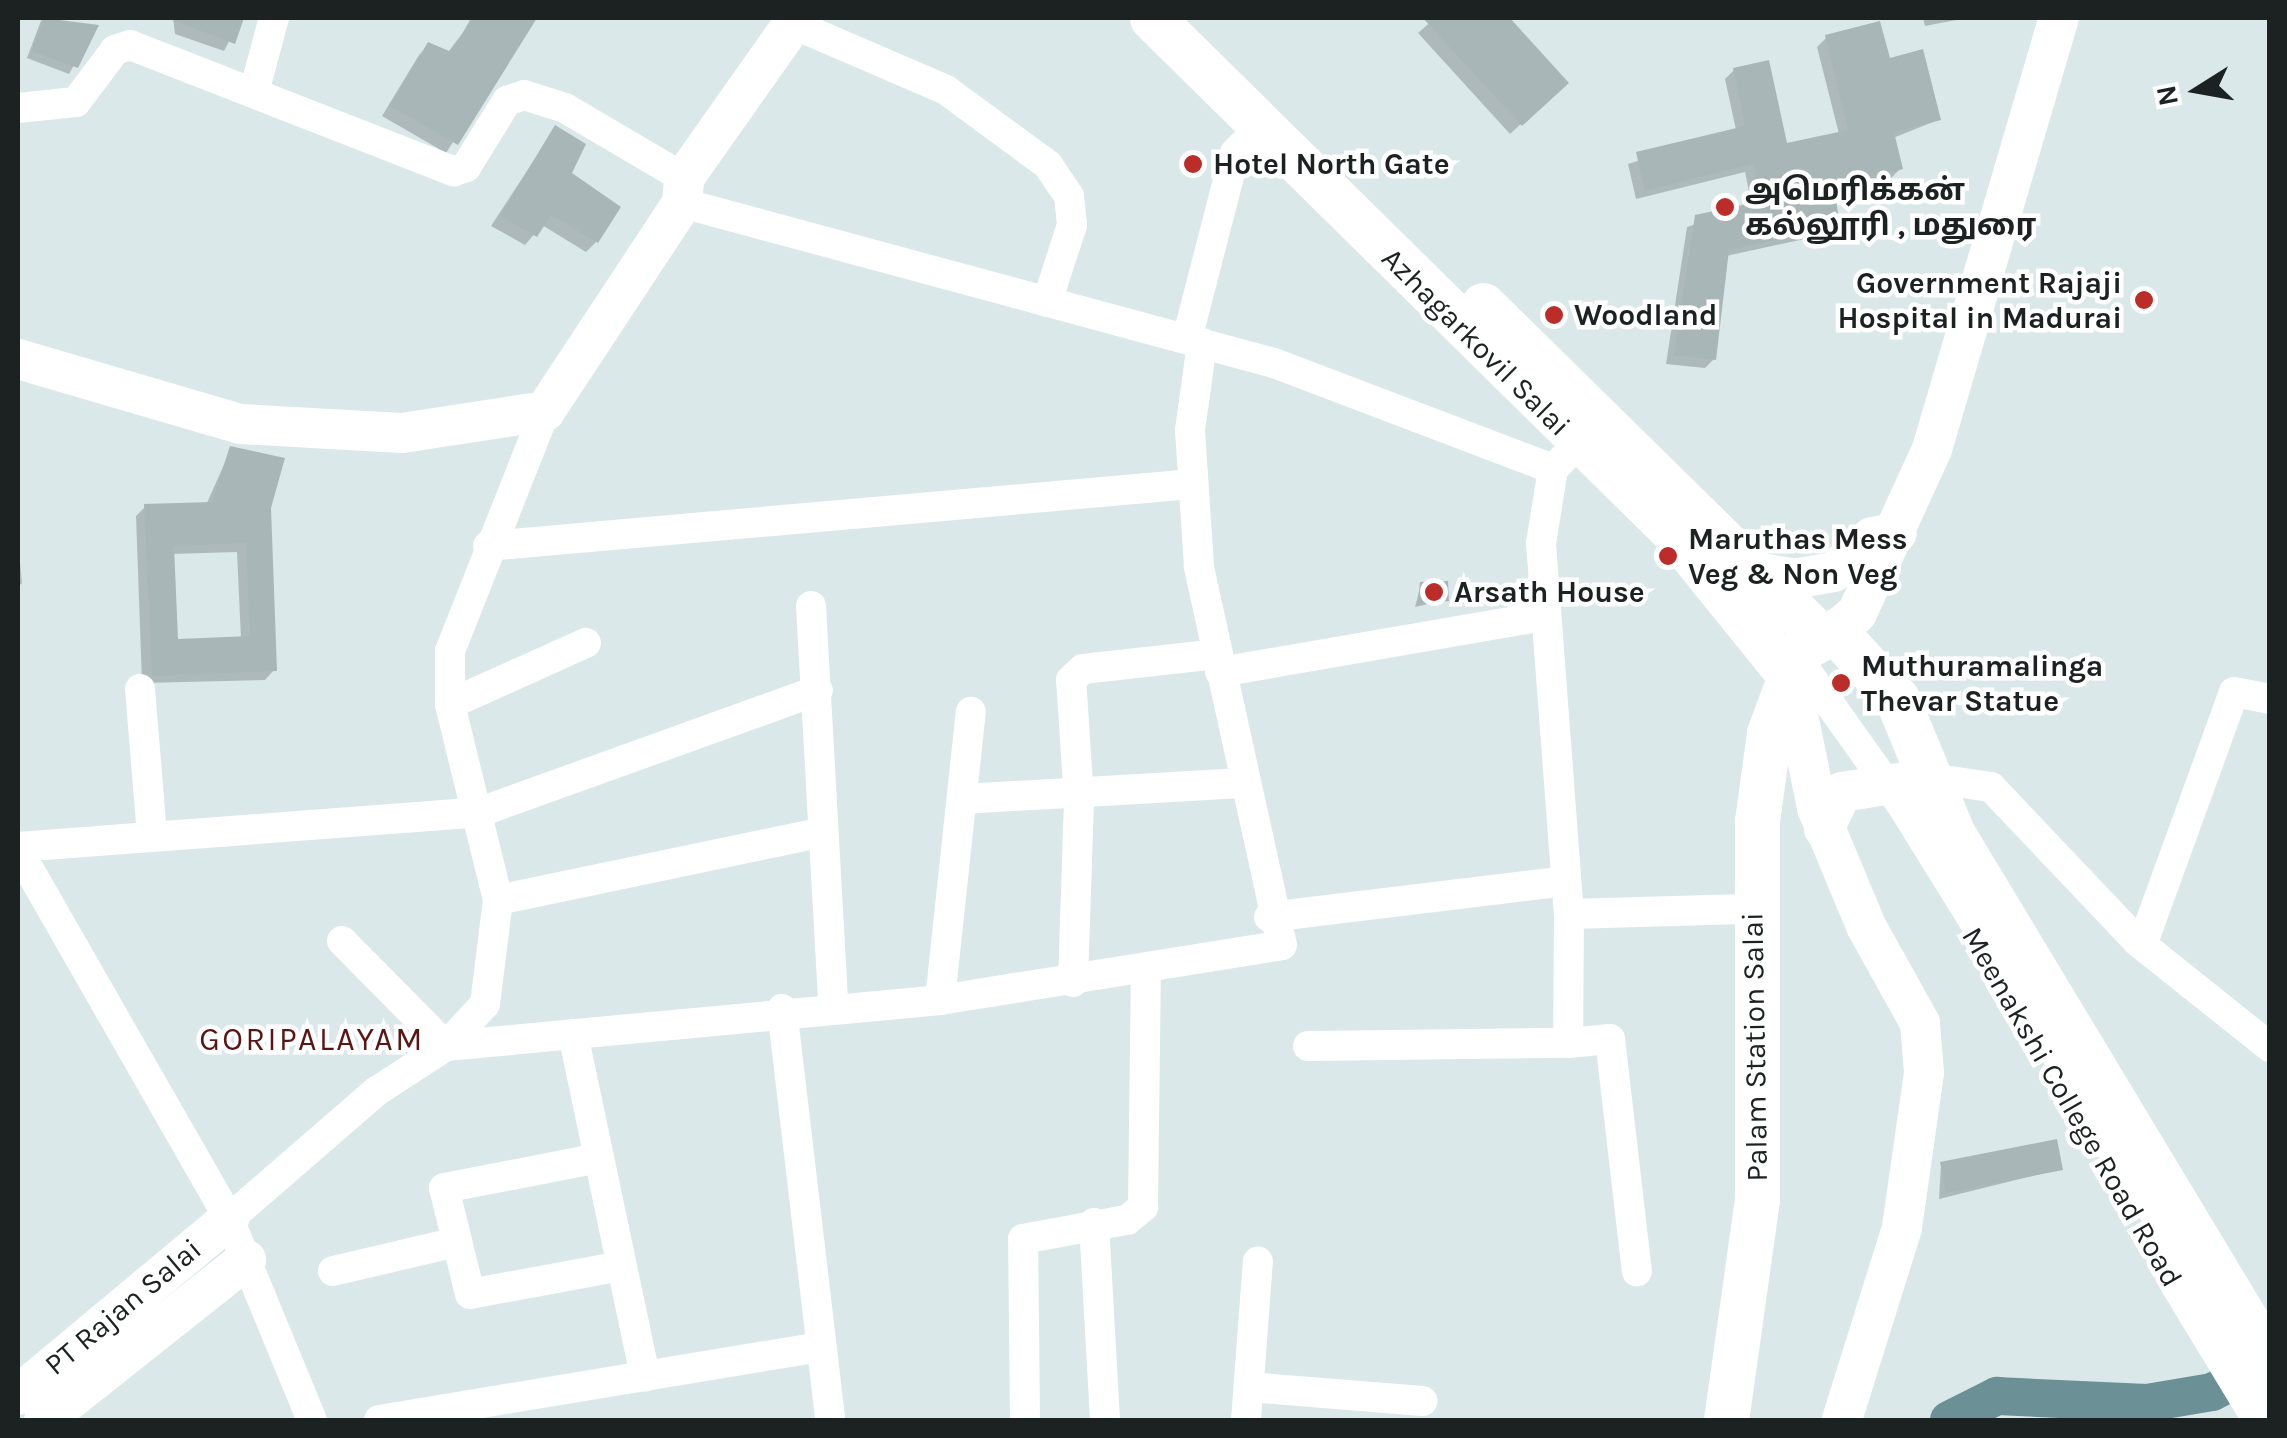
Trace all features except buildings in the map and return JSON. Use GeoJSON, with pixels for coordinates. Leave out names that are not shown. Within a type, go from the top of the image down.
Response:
{"type":"FeatureCollection","features":[{"type":"Feature","properties":{"kind":"highway","name":"Azhagarkovil Salai"},"geometry":{"type":"LineString","coordinates":[[1152,18],[1260,127],[1565,456],[1674,531],[1790,676]]}},
{"type":"Feature","properties":{"kind":"highway","name":"Azhagarkovil Salai"},"geometry":{"type":"LineString","coordinates":[[1187,18],[1756,572],[1897,699],[1954,834],[2261,1345]]}},
{"type":"Feature","properties":{"kind":"highway","name":"Palam Station Salai"},"geometry":{"type":"LineString","coordinates":[[1726,1420],[1757,1199],[1753,909],[1770,733],[1790,676],[1828,634]]}},
{"type":"Feature","properties":{"kind":"main road"},"geometry":{"type":"LineString","coordinates":[[1828,634],[1857,613],[1897,534],[1932,450],[2059,18]]}},
{"type":"Feature","properties":{"kind":"main road"},"geometry":{"type":"LineString","coordinates":[[18,359],[240,424],[402,433],[545,411],[795,20]]}},
{"type":"Feature","properties":{"kind":"main road"},"geometry":{"type":"LineString","coordinates":[[1756,572],[1794,579],[1834,572],[1872,538],[1897,534]]}},
{"type":"Feature","properties":{"kind":"main road"},"geometry":{"type":"LineString","coordinates":[[1790,676],[1824,829],[1920,1023],[1924,1073],[1902,1228],[1842,1420]]}},
{"type":"Feature","properties":{"kind":"main road"},"geometry":{"type":"LineString","coordinates":[[1824,829],[1842,792],[1930,778]]}},
{"type":"Feature","properties":{"kind":"main road","name":"PT Rajan Salai"},"geometry":{"type":"LineString","coordinates":[[18,1394],[229,1219]]}},
{"type":"Feature","properties":{"kind":"main road","name":"PT Rajan Salai"},"geometry":{"type":"LineString","coordinates":[[44,1420],[246,1260]]}},
{"type":"Feature","properties":{"kind":"street"},"geometry":{"type":"LineString","coordinates":[[254,92],[274,18]]}},
{"type":"Feature","properties":{"kind":"street"},"geometry":{"type":"LineString","coordinates":[[1165,18],[1771,620],[1903,807],[2261,1413]]}},
{"type":"Feature","properties":{"kind":"street"},"geometry":{"type":"LineString","coordinates":[[795,20],[946,90],[1048,165],[1069,196],[1072,225],[1047,302]]}},
{"type":"Feature","properties":{"kind":"street"},"geometry":{"type":"LineString","coordinates":[[18,108],[76,102],[115,50],[130,45],[454,171],[466,166],[507,101],[533,96],[683,190],[1565,456],[1541,543],[1570,914],[1568,1043]]}},
{"type":"Feature","properties":{"kind":"street"},"geometry":{"type":"LineString","coordinates":[[446,1046],[834,1004],[940,1000],[1146,973],[1282,945],[1269,916],[1218,663],[1190,430],[1194,341],[1235,152],[1260,127]]}},
{"type":"Feature","properties":{"kind":"street"},"geometry":{"type":"LineString","coordinates":[[229,1219],[377,1091],[446,1046],[485,1004],[498,900],[480,812],[450,704],[450,651],[488,546],[545,411]]}},
{"type":"Feature","properties":{"kind":"street"},"geometry":{"type":"LineString","coordinates":[[488,546],[1194,484]]}},
{"type":"Feature","properties":{"kind":"street"},"geometry":{"type":"LineString","coordinates":[[811,606],[834,1004]]}},
{"type":"Feature","properties":{"kind":"street"},"geometry":{"type":"LineString","coordinates":[[1073,982],[1079,799],[1070,692],[1077,672],[1218,663],[1545,616]]}},
{"type":"Feature","properties":{"kind":"street"},"geometry":{"type":"LineString","coordinates":[[450,704],[586,643]]}},
{"type":"Feature","properties":{"kind":"street"},"geometry":{"type":"LineString","coordinates":[[140,690],[152,834]]}},
{"type":"Feature","properties":{"kind":"street"},"geometry":{"type":"LineString","coordinates":[[312,1420],[229,1219],[18,849],[152,834],[354,828],[480,812],[818,690]]}},
{"type":"Feature","properties":{"kind":"street"},"geometry":{"type":"LineString","coordinates":[[2142,945],[2234,692],[2270,700]]}},
{"type":"Feature","properties":{"kind":"street"},"geometry":{"type":"LineString","coordinates":[[940,1000],[971,712]]}},
{"type":"Feature","properties":{"kind":"street"},"geometry":{"type":"LineString","coordinates":[[1930,778],[1991,787],[2142,945],[2270,1047]]}},
{"type":"Feature","properties":{"kind":"street","name":"Meenakshi College Road Road"},"geometry":{"type":"LineString","coordinates":[[1930,778],[1941,869],[1962,919],[2218,1360],[2261,1413]]}},
{"type":"Feature","properties":{"kind":"street"},"geometry":{"type":"LineString","coordinates":[[963,799],[1079,799],[1242,783]]}},
{"type":"Feature","properties":{"kind":"street"},"geometry":{"type":"LineString","coordinates":[[498,900],[824,832]]}},
{"type":"Feature","properties":{"kind":"street"},"geometry":{"type":"LineString","coordinates":[[1269,916],[1566,881]]}},
{"type":"Feature","properties":{"kind":"street"},"geometry":{"type":"LineString","coordinates":[[1570,914],[1753,909]]}},
{"type":"Feature","properties":{"kind":"street"},"geometry":{"type":"LineString","coordinates":[[342,942],[446,1046]]}},
{"type":"Feature","properties":{"kind":"street"},"geometry":{"type":"LineString","coordinates":[[1025,1420],[1023,1239],[1137,1215],[1146,1195],[1146,973]]}},
{"type":"Feature","properties":{"kind":"street"},"geometry":{"type":"LineString","coordinates":[[782,1010],[830,1420]]}},
{"type":"Feature","properties":{"kind":"street"},"geometry":{"type":"LineString","coordinates":[[572,1034],[644,1376]]}},
{"type":"Feature","properties":{"kind":"street"},"geometry":{"type":"LineString","coordinates":[[1308,1046],[1568,1043],[1610,1039],[1637,1271]]}},
{"type":"Feature","properties":{"kind":"street"},"geometry":{"type":"LineString","coordinates":[[598,1158],[444,1188],[470,1294],[621,1266]]}},
{"type":"Feature","properties":{"kind":"street"},"geometry":{"type":"LineString","coordinates":[[1094,1223],[1105,1420]]}},
{"type":"Feature","properties":{"kind":"street"},"geometry":{"type":"LineString","coordinates":[[333,1271],[457,1242]]}},
{"type":"Feature","properties":{"kind":"street"},"geometry":{"type":"LineString","coordinates":[[1246,1420],[1258,1261]]}},
{"type":"Feature","properties":{"kind":"street"},"geometry":{"type":"LineString","coordinates":[[379,1420],[821,1347]]}},
{"type":"Feature","properties":{"kind":"street"},"geometry":{"type":"LineString","coordinates":[[1248,1387],[1422,1401]]}},
{"type":"Feature","properties":{"kind":"waterway"},"geometry":{"type":"LineString","coordinates":[[1949,1420],[1997,1396],[2147,1403],[2212,1392],[2263,1366]]}},
{"type":"Feature","properties":{"kind":"place","name":"Hotel North Gate"},"geometry":{"type":"Point","coordinates":[1193,164]}},
{"type":"Feature","properties":{"kind":"place","name":"அமெரிக்கன் கல்லூரி , மதுரை"},"geometry":{"type":"Point","coordinates":[1725,207]}},
{"type":"Feature","properties":{"kind":"place","name":"Government Rajaji Hospital in Madurai"},"geometry":{"type":"Point","coordinates":[2144,300]}},
{"type":"Feature","properties":{"kind":"place","name":"Woodland"},"geometry":{"type":"Point","coordinates":[1554,315]}},
{"type":"Feature","properties":{"kind":"place","name":"Maruthas Mess Veg & Non Veg"},"geometry":{"type":"Point","coordinates":[1668,556]}},
{"type":"Feature","properties":{"kind":"place","name":"Arsath House"},"geometry":{"type":"Point","coordinates":[1434,592]}},
{"type":"Feature","properties":{"kind":"place","name":"Muthuramalinga Thevar Statue"},"geometry":{"type":"Point","coordinates":[1841,683]}},
{"type":"Feature","properties":{"kind":"district","name":"GORIPALAYAM"},"geometry":{"type":"Point","coordinates":[312,1040]}}]}
